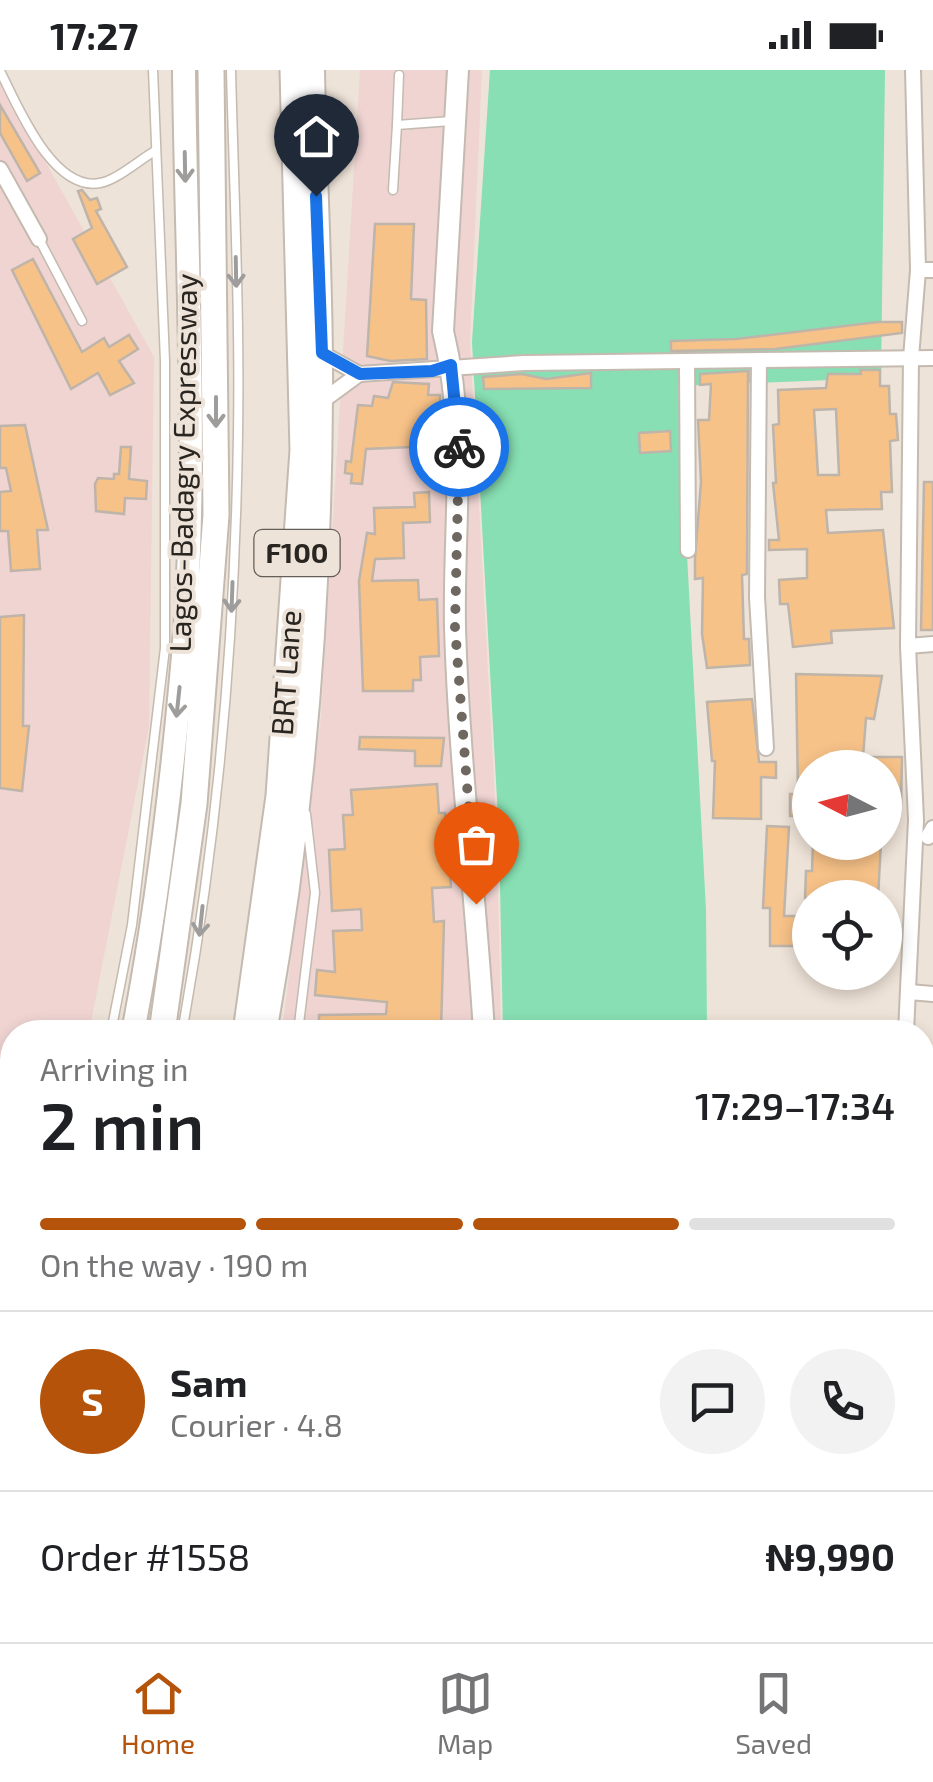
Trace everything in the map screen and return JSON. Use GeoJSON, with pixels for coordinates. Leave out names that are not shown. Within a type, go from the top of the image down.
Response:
{"type":"FeatureCollection","features":[{"type":"Feature","properties":{"kind":"highway","name":"Lagos-Badagry Expressway"},"geometry":{"type":"LineString","coordinates":[[164,1020],[194,804],[215,533],[210,70]]}},
{"type":"Feature","properties":{"kind":"highway","name":"F100"},"geometry":{"type":"LineString","coordinates":[[256,1020],[279,796],[303,450],[292,70]]}},
{"type":"Feature","properties":{"kind":"main road","name":"Lagos-Badagry Expressway"},"geometry":{"type":"LineString","coordinates":[[136,1020],[154,924],[183,654],[189,493],[184,70]]}},
{"type":"Feature","properties":{"kind":"main road"},"geometry":{"type":"LineString","coordinates":[[257,1020],[300,764],[316,568],[322,353],[313,70]]}},
{"type":"Feature","properties":{"kind":"main road"},"geometry":{"type":"LineString","coordinates":[[458,70],[443,331],[451,365],[461,474],[455,627],[483,1020]]}},
{"type":"Feature","properties":{"kind":"main road"},"geometry":{"type":"LineString","coordinates":[[451,365],[468,70]]}},
{"type":"Feature","properties":{"kind":"street"},"geometry":{"type":"LineString","coordinates":[[907,1020],[916,820],[908,646],[911,358],[925,270],[913,70]]}},
{"type":"Feature","properties":{"kind":"street"},"geometry":{"type":"LineString","coordinates":[[0,169],[38,239]]}},
{"type":"Feature","properties":{"kind":"street"},"geometry":{"type":"LineString","coordinates":[[322,353],[360,374],[432,371],[451,365],[933,358]]}},
{"type":"Feature","properties":{"kind":"street"},"geometry":{"type":"LineString","coordinates":[[759,360],[758,597],[766,748]]}},
{"type":"Feature","properties":{"kind":"street"},"geometry":{"type":"LineString","coordinates":[[687,361],[688,550]]}},
{"type":"Feature","properties":{"kind":"street"},"geometry":{"type":"LineString","coordinates":[[322,402],[360,374]]}},
{"type":"Feature","properties":{"kind":"street"},"geometry":{"type":"LineString","coordinates":[[908,646],[933,644]]}},
{"type":"Feature","properties":{"kind":"street"},"geometry":{"type":"LineString","coordinates":[[909,992],[933,994]]}},
{"type":"Feature","properties":{"kind":"lane"},"geometry":{"type":"LineString","coordinates":[[113,1020],[132,925],[165,648],[166,361],[153,70]]}},
{"type":"Feature","properties":{"kind":"lane","name":"BRT Lane"},"geometry":{"type":"LineString","coordinates":[[184,1020],[199,941],[231,632],[238,435],[231,70]]}},
{"type":"Feature","properties":{"kind":"lane"},"geometry":{"type":"LineString","coordinates":[[0,71],[43,153],[84,182],[101,183],[155,151]]}},
{"type":"Feature","properties":{"kind":"lane"},"geometry":{"type":"LineString","coordinates":[[393,190],[398,76]]}},
{"type":"Feature","properties":{"kind":"lane"},"geometry":{"type":"LineString","coordinates":[[397,125],[456,121]]}},
{"type":"Feature","properties":{"kind":"lane"},"geometry":{"type":"LineString","coordinates":[[38,239],[82,321]]}},
{"type":"Feature","properties":{"kind":"lane"},"geometry":{"type":"LineString","coordinates":[[300,764],[315,892],[300,1020]]}},
{"type":"Feature","properties":{"kind":"shaded area"},"geometry":{"type":"Polygon","coordinates":[[[360,70],[482,70],[470,342],[497,836],[501,1020],[283,1020],[321,717],[360,70]]]}},
{"type":"Feature","properties":{"kind":"shaded area"},"geometry":{"type":"Polygon","coordinates":[[[0,80],[154,357],[149,727],[91,1020],[0,1020],[0,80]]]}},
{"type":"Feature","properties":{"kind":"green space"},"geometry":{"type":"Polygon","coordinates":[[[490,70],[885,70],[881,378],[678,386],[706,910],[707,1020],[503,1020],[499,836],[472,342],[490,70]]]}},
{"type":"Feature","properties":{"kind":"building"},"geometry":{"type":"Polygon","coordinates":[[[0,105],[40,173],[27,181],[0,133],[0,105]]]}},
{"type":"Feature","properties":{"kind":"building"},"geometry":{"type":"Polygon","coordinates":[[[82,190],[90,200],[97,198],[101,209],[96,211],[127,267],[97,284],[73,239],[92,228],[78,191],[82,190]]]}},
{"type":"Feature","properties":{"kind":"building"},"geometry":{"type":"Polygon","coordinates":[[[375,224],[414,224],[411,299],[426,300],[427,359],[390,361],[367,356],[375,224]]]}},
{"type":"Feature","properties":{"kind":"building"},"geometry":{"type":"Polygon","coordinates":[[[33,259],[82,352],[104,338],[109,347],[129,335],[138,349],[119,361],[134,383],[110,395],[98,373],[71,389],[12,270],[33,259]]]}},
{"type":"Feature","properties":{"kind":"building"},"geometry":{"type":"Polygon","coordinates":[[[902,322],[902,333],[775,349],[671,351],[671,341],[736,339],[902,322]]]}},
{"type":"Feature","properties":{"kind":"building"},"geometry":{"type":"Polygon","coordinates":[[[860,370],[880,370],[880,386],[889,386],[890,414],[896,414],[898,440],[890,441],[892,492],[881,492],[882,509],[826,510],[828,533],[883,530],[894,628],[831,631],[832,643],[793,647],[788,604],[780,604],[779,580],[807,578],[807,549],[769,550],[769,540],[779,540],[773,483],[773,425],[779,424],[778,390],[826,388],[828,374],[861,374],[860,370]],[[836,409],[814,410],[818,475],[839,475],[836,409]]]}},
{"type":"Feature","properties":{"kind":"building"},"geometry":{"type":"Polygon","coordinates":[[[748,371],[747,574],[742,575],[744,639],[749,639],[750,665],[707,668],[702,634],[703,578],[695,579],[695,558],[701,482],[698,420],[709,420],[711,384],[700,385],[700,374],[748,371]]]}},
{"type":"Feature","properties":{"kind":"building"},"geometry":{"type":"Polygon","coordinates":[[[591,373],[591,388],[484,389],[483,377],[522,374],[546,379],[591,373]]]}},
{"type":"Feature","properties":{"kind":"building"},"geometry":{"type":"Polygon","coordinates":[[[393,382],[429,384],[428,395],[440,395],[440,427],[413,429],[411,447],[366,449],[362,484],[351,483],[352,474],[345,473],[346,461],[351,462],[358,405],[372,406],[374,396],[388,398],[393,382]]]}},
{"type":"Feature","properties":{"kind":"building"},"geometry":{"type":"Polygon","coordinates":[[[25,425],[48,530],[37,530],[40,569],[11,571],[8,531],[0,531],[0,492],[11,491],[6,468],[0,468],[0,426],[25,425]]]}},
{"type":"Feature","properties":{"kind":"building"},"geometry":{"type":"Polygon","coordinates":[[[670,431],[671,451],[640,453],[639,433],[670,431]]]}},
{"type":"Feature","properties":{"kind":"building"},"geometry":{"type":"Polygon","coordinates":[[[121,447],[131,447],[129,479],[147,481],[146,499],[125,498],[124,514],[96,511],[95,484],[98,478],[114,479],[114,474],[119,474],[121,447]]]}},
{"type":"Feature","properties":{"kind":"building"},"geometry":{"type":"Polygon","coordinates":[[[924,482],[933,482],[933,630],[921,630],[924,482]]]}},
{"type":"Feature","properties":{"kind":"building"},"geometry":{"type":"Polygon","coordinates":[[[429,492],[430,522],[403,523],[404,558],[375,559],[372,581],[418,580],[419,600],[437,599],[439,656],[420,657],[421,680],[413,680],[413,691],[363,691],[359,581],[367,533],[375,534],[374,508],[415,507],[414,493],[429,492]]]}},
{"type":"Feature","properties":{"kind":"building"},"geometry":{"type":"Polygon","coordinates":[[[24,615],[23,726],[29,726],[22,791],[0,788],[0,617],[24,615]]]}},
{"type":"Feature","properties":{"kind":"building"},"geometry":{"type":"Polygon","coordinates":[[[796,674],[882,676],[874,719],[866,718],[864,750],[797,750],[796,674]]]}},
{"type":"Feature","properties":{"kind":"building"},"geometry":{"type":"Polygon","coordinates":[[[752,699],[759,762],[776,762],[776,778],[761,777],[761,819],[713,818],[715,761],[707,702],[752,699]]]}},
{"type":"Feature","properties":{"kind":"building"},"geometry":{"type":"Polygon","coordinates":[[[360,737],[444,738],[441,766],[415,766],[415,751],[359,749],[360,737]]]}},
{"type":"Feature","properties":{"kind":"building"},"geometry":{"type":"Polygon","coordinates":[[[437,784],[439,813],[445,813],[451,887],[432,888],[434,922],[444,921],[441,1020],[319,1020],[319,1015],[386,1014],[387,1002],[315,995],[317,970],[335,972],[333,931],[362,930],[361,909],[332,911],[329,850],[345,849],[343,815],[353,815],[351,790],[437,784]]]}},
{"type":"Feature","properties":{"kind":"building"},"geometry":{"type":"Polygon","coordinates":[[[767,826],[789,827],[784,916],[792,916],[792,946],[770,946],[770,908],[763,908],[767,826]]]}},
{"type":"Feature","properties":{"kind":"building"},"geometry":{"type":"Polygon","coordinates":[[[812,860],[880,860],[879,880],[806,880],[806,871],[812,871],[812,860]]]}},
{"type":"Feature","properties":{"kind":"way so far"},"geometry":{"type":"LineString","coordinates":[[459,447],[455,627],[476,904]]}},
{"type":"Feature","properties":{"kind":"route"},"geometry":{"type":"LineString","coordinates":[[316,196],[322,353],[360,374],[432,371],[451,365],[459,447]]}}]}
